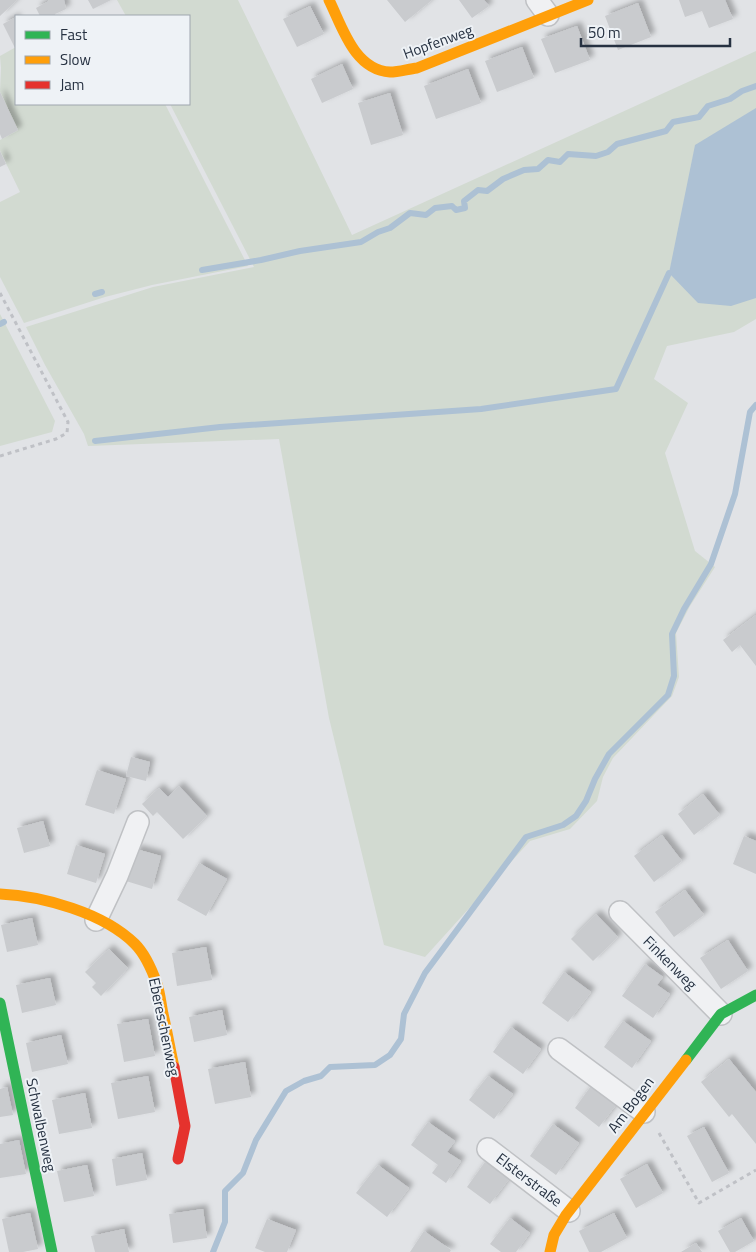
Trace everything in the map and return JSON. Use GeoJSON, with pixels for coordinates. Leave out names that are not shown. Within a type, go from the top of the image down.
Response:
{"type":"FeatureCollection","features":[{"type":"Feature","properties":{"kind":"street","name":"Hopfenweg"},"geometry":{"type":"LineString","coordinates":[[330,0],[355,52],[369,66],[388,72],[417,68],[543,8],[588,0]]}},
{"type":"Feature","properties":{"kind":"street"},"geometry":{"type":"LineString","coordinates":[[96,920],[117,876],[138,822]]}},
{"type":"Feature","properties":{"kind":"street","name":"Ebereschenweg"},"geometry":{"type":"LineString","coordinates":[[0,894],[26,897],[50,903],[96,920],[123,934],[136,946],[151,968],[158,986],[185,1126],[178,1159]]}},
{"type":"Feature","properties":{"kind":"street","name":"Finkenweg"},"geometry":{"type":"LineString","coordinates":[[620,912],[721,1014]]}},
{"type":"Feature","properties":{"kind":"street","name":"Am Bogen"},"geometry":{"type":"LineString","coordinates":[[550,1252],[550,1247],[560,1225],[569,1211],[721,1014],[756,995]]}},
{"type":"Feature","properties":{"kind":"street","name":"Schwalbenweg"},"geometry":{"type":"LineString","coordinates":[[0,1003],[52,1252]]}},
{"type":"Feature","properties":{"kind":"street"},"geometry":{"type":"LineString","coordinates":[[559,1049],[644,1112]]}},
{"type":"Feature","properties":{"kind":"street","name":"Elsterstraße"},"geometry":{"type":"LineString","coordinates":[[488,1149],[569,1211]]}},
{"type":"Feature","properties":{"kind":"path"},"geometry":{"type":"LineString","coordinates":[[0,293],[68,422],[67,433],[56,439],[0,456]]}},
{"type":"Feature","properties":{"kind":"path"},"geometry":{"type":"LineString","coordinates":[[644,1112],[651,1120],[699,1203],[756,1170]]}},
{"type":"Feature","properties":{"kind":"shaded area"},"geometry":{"type":"Polygon","coordinates":[[[117,0],[238,0],[352,235],[756,51],[756,319],[734,332],[667,346],[654,379],[688,403],[665,453],[695,551],[715,567],[690,606],[676,633],[679,677],[672,696],[613,758],[603,777],[597,801],[570,829],[530,841],[425,957],[384,945],[329,718],[279,439],[88,446],[84,434],[26,327],[153,287],[254,267],[171,105],[190,105],[190,15],[125,15],[117,0]]]}},
{"type":"Feature","properties":{"kind":"shaded area"},"geometry":{"type":"Polygon","coordinates":[[[15,48],[15,105],[166,105],[248,266],[152,285],[105,297],[24,323],[0,277],[0,202],[20,192],[0,151],[0,140],[18,130],[0,92],[0,56],[15,48]]]}},
{"type":"Feature","properties":{"kind":"shaded area"},"geometry":{"type":"Polygon","coordinates":[[[0,314],[55,421],[52,432],[0,446],[0,314]]]}},
{"type":"Feature","properties":{"kind":"water"},"geometry":{"type":"Polygon","coordinates":[[[756,108],[756,298],[731,306],[698,303],[669,273],[695,145],[756,108]]]}},
{"type":"Feature","properties":{"kind":"building"},"geometry":{"type":"Polygon","coordinates":[[[0,0],[17,0],[0,16],[0,0]]]}},
{"type":"Feature","properties":{"kind":"building"},"geometry":{"type":"Polygon","coordinates":[[[64,0],[66,9],[56,15],[40,15],[36,8],[49,1],[64,0]]]}},
{"type":"Feature","properties":{"kind":"building"},"geometry":{"type":"Polygon","coordinates":[[[88,0],[111,0],[93,9],[88,0]]]}},
{"type":"Feature","properties":{"kind":"building"},"geometry":{"type":"Polygon","coordinates":[[[387,0],[432,0],[405,22],[387,0]]]}},
{"type":"Feature","properties":{"kind":"building"},"geometry":{"type":"Polygon","coordinates":[[[459,0],[484,0],[489,6],[472,18],[459,0]]]}},
{"type":"Feature","properties":{"kind":"building"},"geometry":{"type":"Polygon","coordinates":[[[679,0],[725,0],[733,19],[709,28],[702,11],[685,17],[679,0]]]}},
{"type":"Feature","properties":{"kind":"building"},"geometry":{"type":"Polygon","coordinates":[[[638,3],[651,37],[618,50],[605,16],[638,3]]]}},
{"type":"Feature","properties":{"kind":"building"},"geometry":{"type":"Polygon","coordinates":[[[310,6],[324,34],[297,47],[283,19],[310,6]]]}},
{"type":"Feature","properties":{"kind":"building"},"geometry":{"type":"Polygon","coordinates":[[[15,18],[15,48],[3,24],[15,18]]]}},
{"type":"Feature","properties":{"kind":"building"},"geometry":{"type":"Polygon","coordinates":[[[577,26],[590,60],[555,73],[541,39],[577,26]]]}},
{"type":"Feature","properties":{"kind":"building"},"geometry":{"type":"Polygon","coordinates":[[[522,47],[534,78],[497,92],[485,61],[522,47]]]}},
{"type":"Feature","properties":{"kind":"building"},"geometry":{"type":"Polygon","coordinates":[[[342,64],[353,89],[322,103],[311,79],[342,64]]]}},
{"type":"Feature","properties":{"kind":"building"},"geometry":{"type":"Polygon","coordinates":[[[468,69],[481,103],[436,119],[424,86],[468,69]]]}},
{"type":"Feature","properties":{"kind":"building"},"geometry":{"type":"Polygon","coordinates":[[[0,92],[18,130],[2,139],[0,134],[0,92]]]}},
{"type":"Feature","properties":{"kind":"building"},"geometry":{"type":"Polygon","coordinates":[[[390,93],[403,135],[371,145],[358,103],[390,93]]]}},
{"type":"Feature","properties":{"kind":"building"},"geometry":{"type":"Polygon","coordinates":[[[0,151],[6,164],[0,167],[0,151]]]}},
{"type":"Feature","properties":{"kind":"building"},"geometry":{"type":"Polygon","coordinates":[[[756,615],[756,666],[740,645],[732,652],[723,640],[756,615]]]}},
{"type":"Feature","properties":{"kind":"building"},"geometry":{"type":"Polygon","coordinates":[[[131,757],[150,762],[146,781],[126,776],[131,757]]]}},
{"type":"Feature","properties":{"kind":"building"},"geometry":{"type":"Polygon","coordinates":[[[97,770],[126,779],[114,814],[85,805],[97,770]]]}},
{"type":"Feature","properties":{"kind":"building"},"geometry":{"type":"Polygon","coordinates":[[[179,786],[207,816],[183,839],[157,812],[153,816],[142,804],[159,788],[168,797],[179,786]]]}},
{"type":"Feature","properties":{"kind":"building"},"geometry":{"type":"Polygon","coordinates":[[[703,794],[720,815],[694,835],[678,814],[703,794]]]}},
{"type":"Feature","properties":{"kind":"building"},"geometry":{"type":"Polygon","coordinates":[[[43,821],[50,846],[24,853],[17,828],[43,821]]]}},
{"type":"Feature","properties":{"kind":"building"},"geometry":{"type":"Polygon","coordinates":[[[662,835],[682,861],[654,882],[634,856],[662,835]]]}},
{"type":"Feature","properties":{"kind":"building"},"geometry":{"type":"Polygon","coordinates":[[[744,836],[756,841],[756,874],[733,864],[744,836]]]}},
{"type":"Feature","properties":{"kind":"building"},"geometry":{"type":"Polygon","coordinates":[[[76,845],[105,854],[96,883],[67,874],[76,845]]]}},
{"type":"Feature","properties":{"kind":"building"},"geometry":{"type":"Polygon","coordinates":[[[136,849],[161,856],[152,889],[126,881],[136,849]]]}},
{"type":"Feature","properties":{"kind":"building"},"geometry":{"type":"Polygon","coordinates":[[[199,863],[227,879],[206,916],[177,900],[199,863]]]}},
{"type":"Feature","properties":{"kind":"building"},"geometry":{"type":"Polygon","coordinates":[[[685,890],[704,915],[674,937],[655,912],[685,890]]]}},
{"type":"Feature","properties":{"kind":"building"},"geometry":{"type":"Polygon","coordinates":[[[596,914],[618,937],[593,961],[571,939],[596,914]]]}},
{"type":"Feature","properties":{"kind":"building"},"geometry":{"type":"Polygon","coordinates":[[[32,918],[38,945],[7,952],[1,925],[32,918]]]}},
{"type":"Feature","properties":{"kind":"building"},"geometry":{"type":"Polygon","coordinates":[[[728,940],[748,971],[721,989],[700,958],[728,940]]]}},
{"type":"Feature","properties":{"kind":"building"},"geometry":{"type":"Polygon","coordinates":[[[206,947],[212,980],[177,986],[172,953],[206,947]]]}},
{"type":"Feature","properties":{"kind":"building"},"geometry":{"type":"Polygon","coordinates":[[[109,949],[128,968],[101,996],[92,987],[96,983],[85,972],[109,949]]]}},
{"type":"Feature","properties":{"kind":"building"},"geometry":{"type":"Polygon","coordinates":[[[645,964],[663,977],[657,985],[670,994],[653,1018],[622,996],[645,964]]]}},
{"type":"Feature","properties":{"kind":"building"},"geometry":{"type":"Polygon","coordinates":[[[564,972],[591,992],[568,1022],[542,1003],[564,972]]]}},
{"type":"Feature","properties":{"kind":"building"},"geometry":{"type":"Polygon","coordinates":[[[50,978],[56,1005],[22,1013],[16,985],[50,978]]]}},
{"type":"Feature","properties":{"kind":"building"},"geometry":{"type":"Polygon","coordinates":[[[222,1010],[227,1035],[194,1042],[189,1017],[222,1010]]]}},
{"type":"Feature","properties":{"kind":"building"},"geometry":{"type":"Polygon","coordinates":[[[148,1019],[155,1056],[124,1062],[117,1024],[148,1019]]]}},
{"type":"Feature","properties":{"kind":"building"},"geometry":{"type":"Polygon","coordinates":[[[623,1021],[651,1041],[632,1068],[604,1047],[623,1021]]]}},
{"type":"Feature","properties":{"kind":"building"},"geometry":{"type":"Polygon","coordinates":[[[511,1027],[541,1049],[523,1074],[493,1052],[511,1027]]]}},
{"type":"Feature","properties":{"kind":"building"},"geometry":{"type":"Polygon","coordinates":[[[61,1035],[68,1064],[32,1072],[26,1043],[61,1035]]]}},
{"type":"Feature","properties":{"kind":"building"},"geometry":{"type":"Polygon","coordinates":[[[729,1059],[756,1092],[756,1144],[732,1114],[729,1117],[701,1082],[729,1059]]]}},
{"type":"Feature","properties":{"kind":"building"},"geometry":{"type":"Polygon","coordinates":[[[245,1062],[251,1097],[215,1104],[208,1069],[245,1062]]]}},
{"type":"Feature","properties":{"kind":"building"},"geometry":{"type":"Polygon","coordinates":[[[148,1076],[155,1112],[118,1119],[111,1083],[148,1076]]]}},
{"type":"Feature","properties":{"kind":"building"},"geometry":{"type":"Polygon","coordinates":[[[488,1076],[513,1094],[494,1119],[469,1100],[488,1076]]]}},
{"type":"Feature","properties":{"kind":"building"},"geometry":{"type":"Polygon","coordinates":[[[594,1082],[619,1101],[599,1127],[575,1108],[594,1082]]]}},
{"type":"Feature","properties":{"kind":"building"},"geometry":{"type":"Polygon","coordinates":[[[7,1087],[13,1115],[0,1117],[0,1089],[7,1087]]]}},
{"type":"Feature","properties":{"kind":"building"},"geometry":{"type":"Polygon","coordinates":[[[85,1093],[92,1128],[59,1134],[52,1100],[85,1093]]]}},
{"type":"Feature","properties":{"kind":"building"},"geometry":{"type":"Polygon","coordinates":[[[428,1122],[455,1141],[447,1152],[461,1161],[446,1183],[432,1173],[438,1165],[411,1145],[428,1122]]]}},
{"type":"Feature","properties":{"kind":"building"},"geometry":{"type":"Polygon","coordinates":[[[553,1124],[579,1143],[556,1175],[530,1156],[553,1124]]]}},
{"type":"Feature","properties":{"kind":"building"},"geometry":{"type":"Polygon","coordinates":[[[704,1127],[729,1173],[712,1182],[687,1136],[704,1127]]]}},
{"type":"Feature","properties":{"kind":"building"},"geometry":{"type":"Polygon","coordinates":[[[19,1140],[26,1174],[0,1178],[0,1144],[19,1140]]]}},
{"type":"Feature","properties":{"kind":"building"},"geometry":{"type":"Polygon","coordinates":[[[142,1153],[147,1180],[116,1186],[112,1159],[142,1153]]]}},
{"type":"Feature","properties":{"kind":"building"},"geometry":{"type":"Polygon","coordinates":[[[485,1162],[509,1179],[490,1204],[467,1187],[485,1162]]]}},
{"type":"Feature","properties":{"kind":"building"},"geometry":{"type":"Polygon","coordinates":[[[647,1164],[663,1193],[636,1208],[620,1179],[647,1164]]]}},
{"type":"Feature","properties":{"kind":"building"},"geometry":{"type":"Polygon","coordinates":[[[87,1165],[94,1196],[64,1202],[57,1171],[87,1165]]]}},
{"type":"Feature","properties":{"kind":"building"},"geometry":{"type":"Polygon","coordinates":[[[378,1165],[409,1188],[387,1217],[356,1193],[378,1165]]]}},
{"type":"Feature","properties":{"kind":"building"},"geometry":{"type":"Polygon","coordinates":[[[203,1209],[207,1238],[173,1243],[169,1214],[203,1209]]]}},
{"type":"Feature","properties":{"kind":"building"},"geometry":{"type":"Polygon","coordinates":[[[30,1213],[38,1249],[9,1252],[2,1219],[30,1213]]]}},
{"type":"Feature","properties":{"kind":"building"},"geometry":{"type":"Polygon","coordinates":[[[614,1213],[627,1238],[601,1252],[589,1252],[579,1231],[614,1213]]]}},
{"type":"Feature","properties":{"kind":"building"},"geometry":{"type":"Polygon","coordinates":[[[510,1218],[530,1233],[516,1252],[501,1252],[490,1244],[510,1218]]]}},
{"type":"Feature","properties":{"kind":"building"},"geometry":{"type":"Polygon","coordinates":[[[741,1218],[754,1241],[735,1252],[730,1252],[718,1231],[741,1218]]]}},
{"type":"Feature","properties":{"kind":"building"},"geometry":{"type":"Polygon","coordinates":[[[267,1219],[296,1230],[287,1252],[265,1252],[255,1248],[267,1219]]]}},
{"type":"Feature","properties":{"kind":"building"},"geometry":{"type":"Polygon","coordinates":[[[124,1229],[129,1252],[95,1252],[91,1236],[124,1229]]]}},
{"type":"Feature","properties":{"kind":"building"},"geometry":{"type":"Polygon","coordinates":[[[424,1231],[451,1250],[450,1252],[410,1252],[424,1231]]]}},
{"type":"Feature","properties":{"kind":"building"},"geometry":{"type":"Polygon","coordinates":[[[696,1243],[702,1252],[681,1252],[696,1243]]]}},
{"type":"Feature","properties":{"kind":"waterway"},"geometry":{"type":"LineString","coordinates":[[202,270],[300,251],[361,242],[378,232],[390,228],[410,213],[426,215],[435,208],[452,206],[456,210],[465,208],[464,201],[478,190],[487,191],[503,179],[524,170],[538,169],[548,160],[560,162],[568,154],[596,156],[608,152],[617,144],[666,131],[673,122],[699,117],[708,106],[730,99],[742,91],[756,86]]}},
{"type":"Feature","properties":{"kind":"waterway"},"geometry":{"type":"LineString","coordinates":[[95,441],[220,427],[481,409],[616,389],[669,273]]}},
{"type":"Feature","properties":{"kind":"waterway"},"geometry":{"type":"LineString","coordinates":[[95,294],[102,292]]}},
{"type":"Feature","properties":{"kind":"waterway"},"geometry":{"type":"LineString","coordinates":[[0,324],[4,322]]}},
{"type":"Feature","properties":{"kind":"waterway"},"geometry":{"type":"LineString","coordinates":[[213,1252],[225,1222],[225,1191],[243,1173],[256,1140],[286,1091],[304,1081],[321,1076],[330,1067],[375,1065],[390,1055],[401,1039],[404,1014],[425,973],[526,837],[563,825],[576,816],[586,801],[595,779],[609,754],[668,695],[674,676],[672,634],[684,609],[711,564],[735,494],[750,412],[756,405]]}},
{"type":"Feature","properties":{"kind":"traffic: fast"},"geometry":{"type":"LineString","coordinates":[[686,1060],[721,1014],[756,995]]}},
{"type":"Feature","properties":{"kind":"traffic: fast"},"geometry":{"type":"LineString","coordinates":[[0,1003],[52,1252]]}},
{"type":"Feature","properties":{"kind":"traffic: slow"},"geometry":{"type":"LineString","coordinates":[[329,0],[345,34],[358,55],[367,64],[390,72],[417,68],[588,0]]}},
{"type":"Feature","properties":{"kind":"traffic: slow"},"geometry":{"type":"LineString","coordinates":[[0,894],[35,898],[72,908],[107,923],[135,944],[148,962],[157,984],[174,1067]]}},
{"type":"Feature","properties":{"kind":"traffic: slow"},"geometry":{"type":"LineString","coordinates":[[550,1252],[554,1235],[566,1215],[686,1060]]}},
{"type":"Feature","properties":{"kind":"traffic: jam"},"geometry":{"type":"LineString","coordinates":[[174,1067],[185,1126],[178,1159]]}}]}
